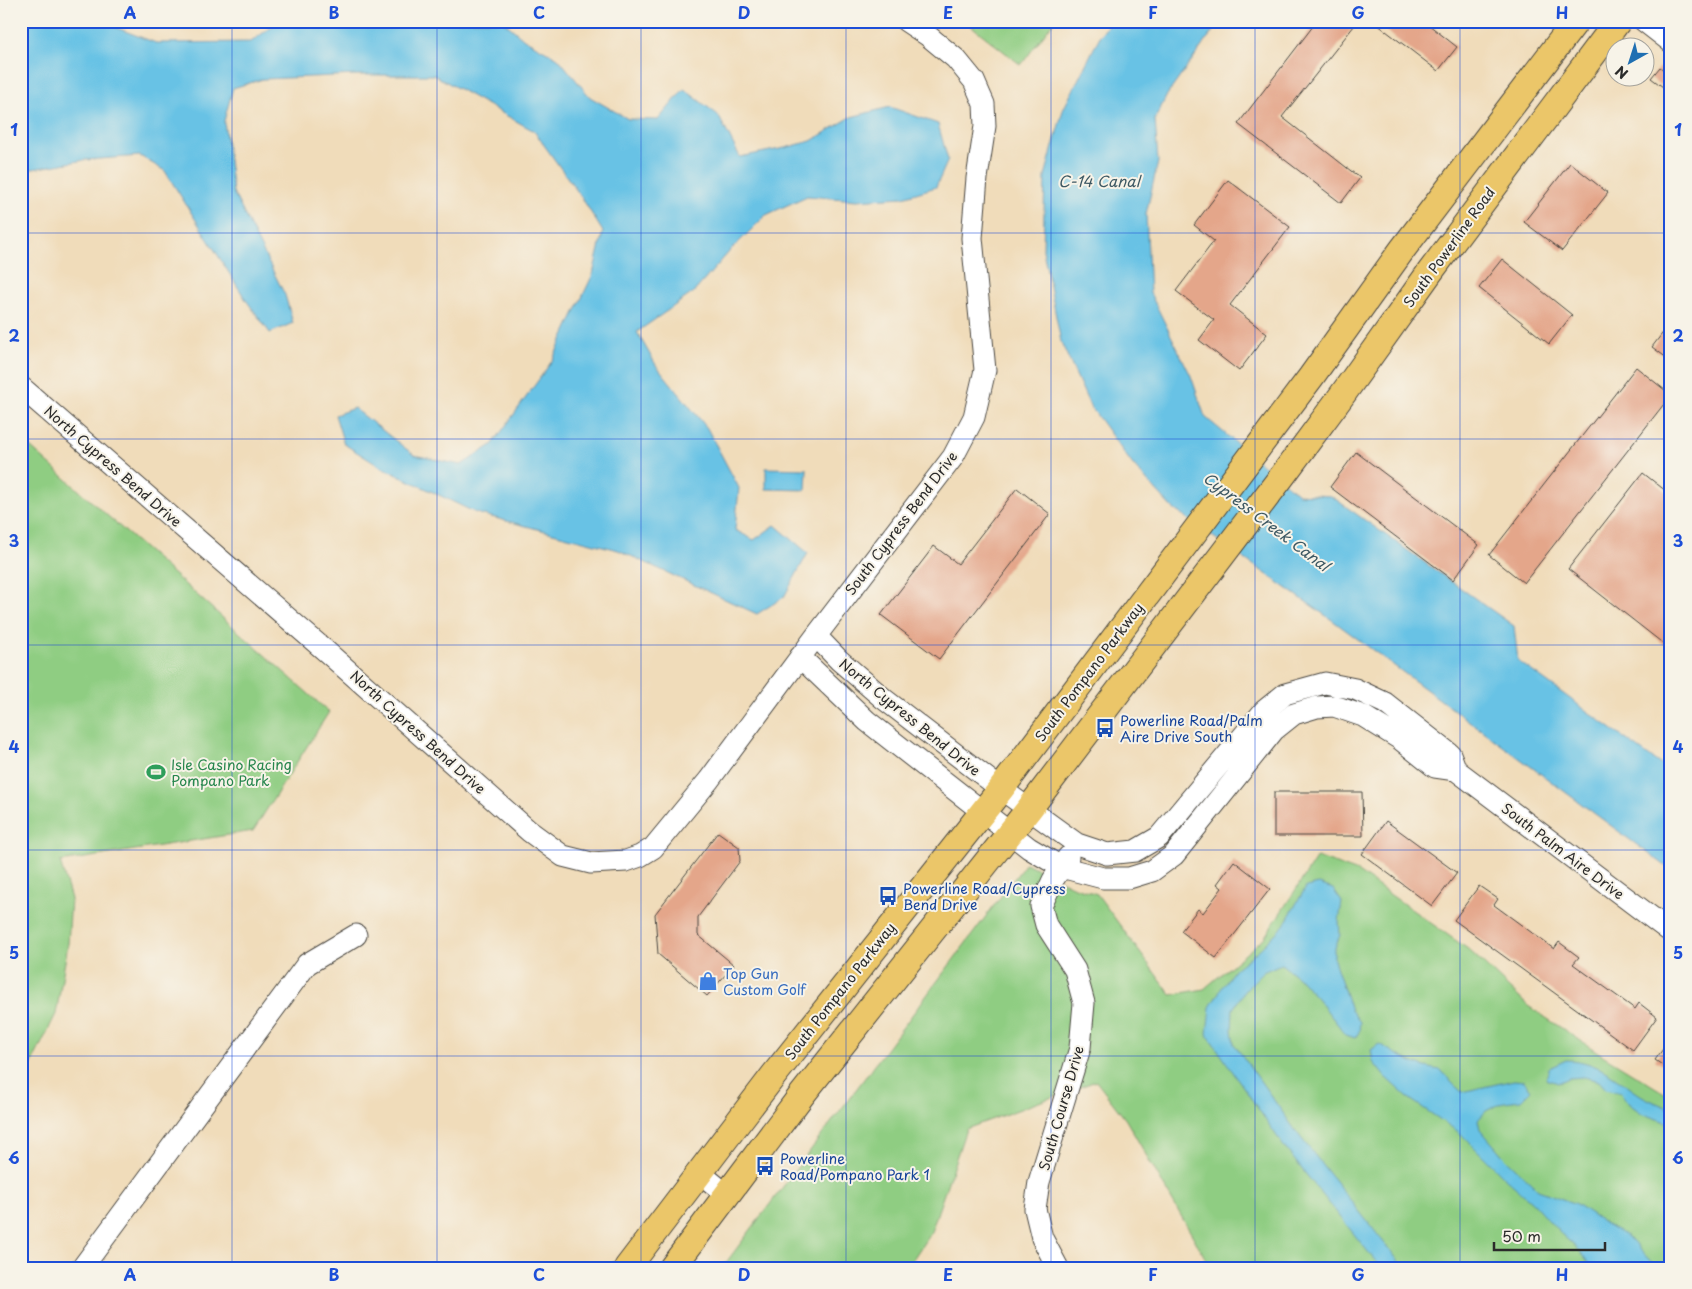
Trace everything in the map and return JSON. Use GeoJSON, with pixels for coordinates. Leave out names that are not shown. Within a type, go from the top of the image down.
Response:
{"type":"FeatureCollection","features":[{"type":"Feature","properties":{"kind":"main road","name":"South Pompano Parkway"},"geometry":{"type":"LineString","coordinates":[[627,1268],[774,1074],[1001,789],[1312,377],[1402,250],[1576,21]]}},
{"type":"Feature","properties":{"kind":"main road","name":"South Powerline Road"},"geometry":{"type":"LineString","coordinates":[[1028,809],[1283,475],[1435,264],[1618,21]]}},
{"type":"Feature","properties":{"kind":"main road"},"geometry":{"type":"LineString","coordinates":[[672,1268],[801,1096],[1028,809]]}},
{"type":"Feature","properties":{"kind":"street","name":"South Cypress Bend Drive"},"geometry":{"type":"LineString","coordinates":[[816,636],[953,457],[974,417],[985,370],[972,238],[976,178],[985,126],[984,104],[974,81],[956,59],[927,35],[906,21]]}},
{"type":"Feature","properties":{"kind":"street"},"geometry":{"type":"LineString","coordinates":[[1644,21],[1671,42]]}},
{"type":"Feature","properties":{"kind":"street","name":"North Cypress Bend Drive"},"geometry":{"type":"LineString","coordinates":[[21,386],[321,646],[528,831],[563,856],[591,863],[626,862],[653,848],[709,780],[816,636],[884,699],[1028,809]]}},
{"type":"Feature","properties":{"kind":"street","name":"North Cypress Bend Drive"},"geometry":{"type":"LineString","coordinates":[[800,657],[867,721],[982,813],[1010,833]]}},
{"type":"Feature","properties":{"kind":"street","name":"South Palm Aire Drive"},"geometry":{"type":"LineString","coordinates":[[1028,809],[1077,844],[1107,854],[1135,851],[1160,837],[1264,711],[1285,694],[1325,683],[1355,689],[1385,703],[1450,754],[1456,770]]}},
{"type":"Feature","properties":{"kind":"street","name":"South Palm Aire Drive"},"geometry":{"type":"LineString","coordinates":[[1010,833],[1029,848],[1061,867],[1103,878],[1129,878],[1152,871],[1174,855],[1274,730],[1294,714],[1316,707],[1334,706],[1363,716],[1400,739],[1435,767],[1456,770],[1671,932]]}},
{"type":"Feature","properties":{"kind":"street","name":"South Course Drive"},"geometry":{"type":"LineString","coordinates":[[1058,1268],[1042,1238],[1035,1209],[1039,1182],[1080,1048],[1084,1003],[1075,970],[1046,925],[1041,906],[1053,880],[1077,844]]}},
{"type":"Feature","properties":{"kind":"street"},"geometry":{"type":"LineString","coordinates":[[82,1268],[307,964],[356,935]]}},
{"type":"Feature","properties":{"kind":"street"},"geometry":{"type":"LineString","coordinates":[[699,1172],[727,1195]]}},
{"type":"Feature","properties":{"kind":"green space"},"geometry":{"type":"Polygon","coordinates":[[[965,21],[1054,21],[1021,65],[965,21]]]}},
{"type":"Feature","properties":{"kind":"green space","name":"Isle Casino Racing Pompano Park"},"geometry":{"type":"Polygon","coordinates":[[[21,439],[329,712],[253,831],[60,862],[71,899],[68,944],[56,1014],[28,1071],[21,1078],[21,439]]]}},
{"type":"Feature","properties":{"kind":"green space"},"geometry":{"type":"Polygon","coordinates":[[[1317,857],[1358,872],[1468,949],[1528,1006],[1671,1097],[1671,1268],[1211,1268],[1126,1120],[1096,1081],[966,1129],[931,1232],[907,1268],[722,1268],[1026,863],[1072,886],[1097,894],[1171,995],[1204,989],[1264,938],[1317,857]]]}},
{"type":"Feature","properties":{"kind":"water"},"geometry":{"type":"Polygon","coordinates":[[[21,21],[106,21],[112,26],[156,43],[251,42],[279,21],[503,21],[524,39],[558,58],[590,97],[628,119],[658,120],[684,89],[718,115],[740,157],[811,141],[851,117],[890,107],[938,124],[948,160],[936,187],[903,197],[857,200],[807,196],[766,215],[729,252],[694,292],[637,332],[656,365],[707,428],[739,488],[735,530],[754,540],[775,525],[808,553],[784,597],[757,614],[618,550],[476,513],[379,466],[344,444],[335,415],[354,408],[414,455],[461,465],[492,445],[552,361],[593,274],[603,232],[582,198],[534,131],[434,75],[357,75],[263,79],[233,88],[224,121],[233,192],[285,295],[293,323],[270,333],[246,300],[165,171],[140,156],[85,160],[21,171],[21,21]]]}},
{"type":"Feature","properties":{"kind":"water","name":"C-14 Canal"},"geometry":{"type":"Polygon","coordinates":[[[1111,21],[1220,21],[1167,95],[1155,119],[1158,162],[1146,214],[1150,293],[1191,376],[1205,417],[1298,494],[1331,496],[1514,626],[1518,661],[1671,772],[1671,870],[1332,620],[1172,508],[1133,465],[1090,406],[1061,342],[1043,250],[1045,176],[1063,110],[1100,36],[1111,21]]]}},
{"type":"Feature","properties":{"kind":"water"},"geometry":{"type":"Polygon","coordinates":[[[766,468],[807,469],[806,490],[766,489],[766,468]]]}},
{"type":"Feature","properties":{"kind":"water"},"geometry":{"type":"Polygon","coordinates":[[[1319,884],[1333,889],[1342,902],[1339,921],[1340,935],[1334,950],[1334,960],[1351,1010],[1360,1022],[1359,1032],[1355,1038],[1346,1035],[1298,977],[1281,964],[1263,972],[1245,990],[1233,1009],[1232,1030],[1234,1044],[1298,1134],[1404,1268],[1381,1268],[1285,1148],[1207,1034],[1210,1007],[1235,969],[1260,949],[1284,925],[1306,887],[1319,884]]]}},
{"type":"Feature","properties":{"kind":"water"},"geometry":{"type":"Polygon","coordinates":[[[1379,1044],[1416,1064],[1441,1070],[1462,1092],[1514,1080],[1524,1081],[1531,1090],[1521,1100],[1504,1102],[1486,1111],[1478,1120],[1480,1129],[1504,1157],[1538,1190],[1576,1204],[1611,1228],[1627,1236],[1657,1268],[1592,1268],[1579,1250],[1460,1133],[1407,1097],[1385,1077],[1373,1062],[1371,1050],[1379,1044]]]}},
{"type":"Feature","properties":{"kind":"water"},"geometry":{"type":"Polygon","coordinates":[[[1566,1060],[1588,1063],[1598,1067],[1642,1096],[1671,1109],[1671,1124],[1643,1114],[1629,1104],[1621,1093],[1606,1089],[1599,1081],[1584,1077],[1569,1078],[1558,1083],[1546,1079],[1549,1068],[1566,1060]]]}},
{"type":"Feature","properties":{"kind":"building"},"geometry":{"type":"Polygon","coordinates":[[[1317,21],[1358,21],[1282,117],[1360,178],[1341,203],[1238,124],[1317,21]]]}},
{"type":"Feature","properties":{"kind":"building"},"geometry":{"type":"Polygon","coordinates":[[[1373,21],[1424,21],[1457,47],[1438,71],[1373,21]]]}},
{"type":"Feature","properties":{"kind":"building"},"geometry":{"type":"Polygon","coordinates":[[[1660,67],[1671,76],[1671,93],[1654,80],[1654,74],[1660,67]]]}},
{"type":"Feature","properties":{"kind":"building"},"geometry":{"type":"Polygon","coordinates":[[[1570,163],[1608,193],[1562,251],[1524,222],[1570,163]]]}},
{"type":"Feature","properties":{"kind":"building"},"geometry":{"type":"Polygon","coordinates":[[[1228,180],[1290,227],[1230,305],[1267,334],[1239,371],[1199,340],[1214,320],[1176,291],[1214,241],[1194,225],[1228,180]]]}},
{"type":"Feature","properties":{"kind":"building"},"geometry":{"type":"Polygon","coordinates":[[[1502,259],[1572,315],[1549,344],[1479,288],[1502,259]]]}},
{"type":"Feature","properties":{"kind":"building"},"geometry":{"type":"Polygon","coordinates":[[[1671,322],[1671,361],[1652,347],[1671,322]]]}},
{"type":"Feature","properties":{"kind":"building"},"geometry":{"type":"Polygon","coordinates":[[[1636,367],[1671,395],[1524,583],[1489,555],[1636,367]]]}},
{"type":"Feature","properties":{"kind":"building"},"geometry":{"type":"Polygon","coordinates":[[[1356,452],[1479,545],[1453,580],[1330,487],[1356,452]]]}},
{"type":"Feature","properties":{"kind":"building"},"geometry":{"type":"Polygon","coordinates":[[[1643,473],[1671,495],[1671,637],[1665,645],[1568,569],[1643,473]]]}},
{"type":"Feature","properties":{"kind":"building"},"geometry":{"type":"Polygon","coordinates":[[[1017,488],[1050,514],[939,659],[881,615],[934,546],[958,564],[1017,488]]]}},
{"type":"Feature","properties":{"kind":"building"},"geometry":{"type":"Polygon","coordinates":[[[1274,792],[1362,792],[1363,836],[1274,836],[1274,792]]]}},
{"type":"Feature","properties":{"kind":"building"},"geometry":{"type":"Polygon","coordinates":[[[1386,821],[1457,873],[1432,906],[1362,854],[1386,821]]]}},
{"type":"Feature","properties":{"kind":"building"},"geometry":{"type":"Polygon","coordinates":[[[718,832],[739,847],[740,861],[698,917],[698,935],[734,965],[707,996],[658,954],[655,914],[718,832]]]}},
{"type":"Feature","properties":{"kind":"building"},"geometry":{"type":"Polygon","coordinates":[[[1234,861],[1270,889],[1216,958],[1181,931],[1198,909],[1203,913],[1222,888],[1217,884],[1234,861]]]}},
{"type":"Feature","properties":{"kind":"building"},"geometry":{"type":"Polygon","coordinates":[[[1479,886],[1498,899],[1494,905],[1554,949],[1559,942],[1579,957],[1573,964],[1635,1009],[1639,1003],[1657,1017],[1633,1050],[1454,920],[1479,886]]]}},
{"type":"Feature","properties":{"kind":"building"},"geometry":{"type":"Polygon","coordinates":[[[1671,1038],[1671,1071],[1655,1060],[1671,1038]]]}},
{"type":"Feature","properties":{"kind":"place","name":"Powerline Road/Palm Aire Drive South"},"geometry":{"type":"Point","coordinates":[1105,728]}},
{"type":"Feature","properties":{"kind":"place","name":"Isle Casino Racing Pompano Park"},"geometry":{"type":"Point","coordinates":[156,772]}},
{"type":"Feature","properties":{"kind":"place","name":"Powerline Road/Cypress Bend Drive"},"geometry":{"type":"Point","coordinates":[888,896]}},
{"type":"Feature","properties":{"kind":"place","name":"Top Gun Custom Golf"},"geometry":{"type":"Point","coordinates":[708,981]}},
{"type":"Feature","properties":{"kind":"place","name":"Powerline Road/Pompano Park 1"},"geometry":{"type":"Point","coordinates":[765,1166]}},
{"type":"Feature","properties":{"kind":"water label","name":"Cypress Creek Canal"},"geometry":{"type":"Point","coordinates":[1267,521]}}]}
